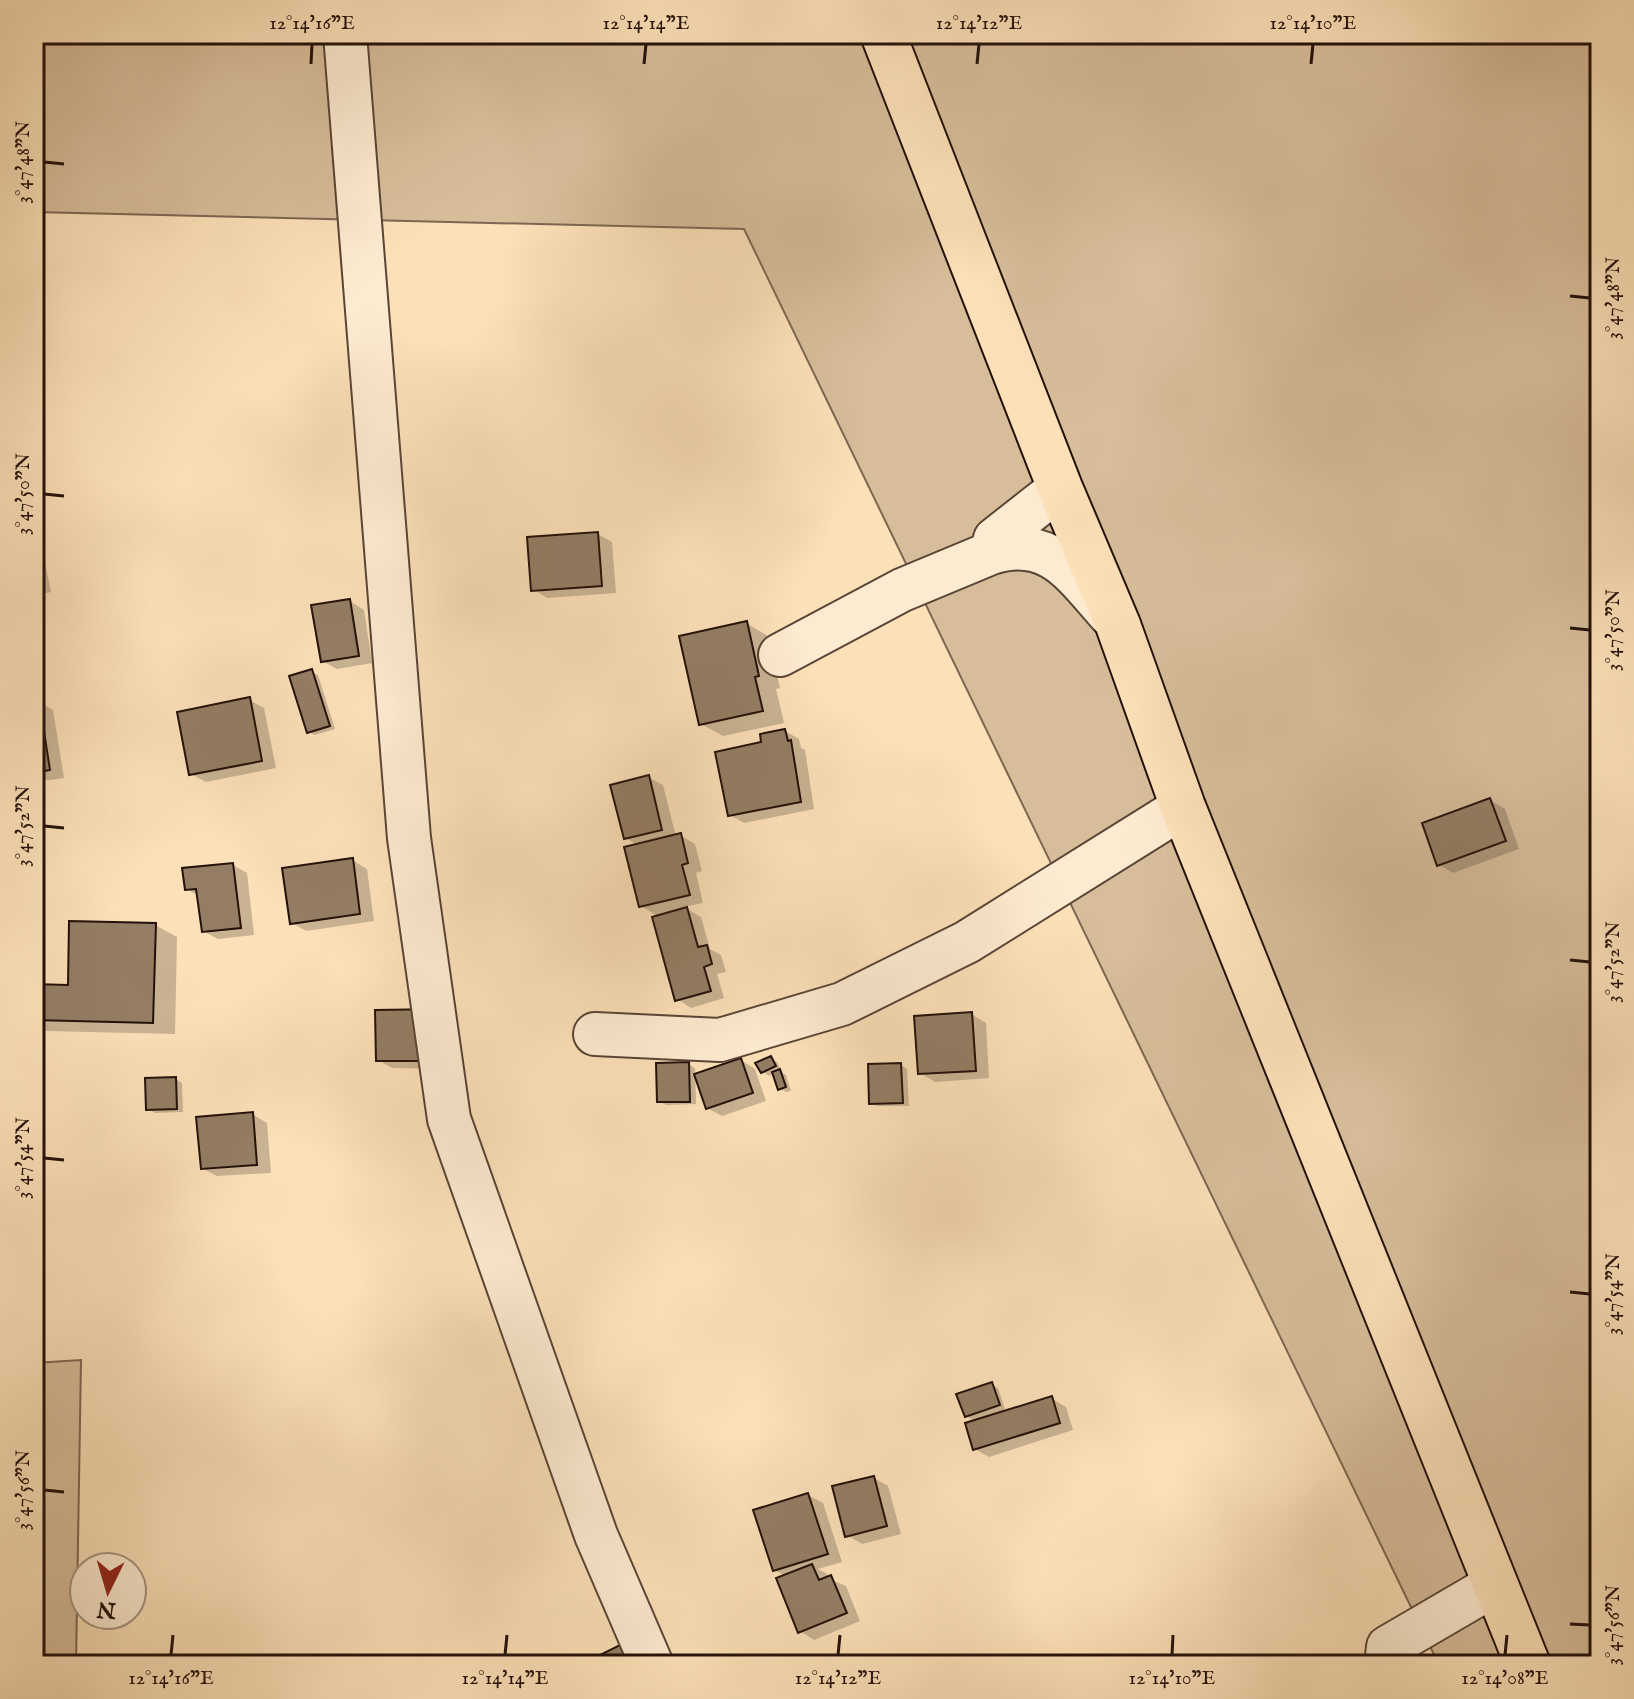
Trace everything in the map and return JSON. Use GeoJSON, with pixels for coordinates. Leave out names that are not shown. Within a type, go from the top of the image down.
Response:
{"type":"FeatureCollection","features":[{"type":"Feature","properties":{"kind":"main road"},"geometry":{"type":"LineString","coordinates":[[883,34],[1060,488],[1118,625],[1183,807],[1528,1665]]}},
{"type":"Feature","properties":{"kind":"street"},"geometry":{"type":"LineString","coordinates":[[345,34],[409,838],[449,1119],[596,1535],[652,1665]]}},
{"type":"Feature","properties":{"kind":"street"},"geometry":{"type":"LineString","coordinates":[[991,553],[995,539],[1060,488]]}},
{"type":"Feature","properties":{"kind":"street"},"geometry":{"type":"LineString","coordinates":[[780,655],[902,590],[991,553],[1030,547],[1062,561],[1118,625]]}},
{"type":"Feature","properties":{"kind":"street"},"geometry":{"type":"LineString","coordinates":[[595,1034],[720,1040],[842,1004],[967,942],[1183,807]]}},
{"type":"Feature","properties":{"kind":"street"},"geometry":{"type":"LineString","coordinates":[[1386,1665],[1388,1647],[1496,1584]]}},
{"type":"Feature","properties":{"kind":"shaded area"},"geometry":{"type":"Polygon","coordinates":[[[34,34],[1600,34],[1600,1665],[1439,1665],[744,229],[34,212],[34,34]]]}},
{"type":"Feature","properties":{"kind":"shaded area"},"geometry":{"type":"Polygon","coordinates":[[[81,1360],[78,1551],[68,1551],[68,1631],[77,1631],[76,1665],[34,1665],[34,1363],[81,1360]]]}},
{"type":"Feature","properties":{"kind":"building"},"geometry":{"type":"Polygon","coordinates":[[[598,532],[602,586],[531,591],[527,537],[598,532]]]}},
{"type":"Feature","properties":{"kind":"building"},"geometry":{"type":"Polygon","coordinates":[[[350,599],[359,656],[321,662],[311,605],[350,599]]]}},
{"type":"Feature","properties":{"kind":"building"},"geometry":{"type":"Polygon","coordinates":[[[747,621],[763,711],[699,725],[679,636],[747,621]]]}},
{"type":"Feature","properties":{"kind":"building"},"geometry":{"type":"Polygon","coordinates":[[[312,669],[330,726],[307,733],[289,676],[312,669]]]}},
{"type":"Feature","properties":{"kind":"building"},"geometry":{"type":"Polygon","coordinates":[[[250,697],[262,761],[189,775],[177,712],[250,697]]]}},
{"type":"Feature","properties":{"kind":"building"},"geometry":{"type":"Polygon","coordinates":[[[39,699],[50,770],[34,773],[34,700],[39,699]]]}},
{"type":"Feature","properties":{"kind":"building"},"geometry":{"type":"Polygon","coordinates":[[[785,729],[788,741],[791,740],[801,802],[728,816],[715,752],[761,742],[760,734],[785,729]]]}},
{"type":"Feature","properties":{"kind":"building"},"geometry":{"type":"Polygon","coordinates":[[[649,775],[662,830],[624,839],[610,785],[649,775]]]}},
{"type":"Feature","properties":{"kind":"building"},"geometry":{"type":"Polygon","coordinates":[[[1490,798],[1506,841],[1437,866],[1422,823],[1490,798]]]}},
{"type":"Feature","properties":{"kind":"building"},"geometry":{"type":"Polygon","coordinates":[[[681,833],[688,863],[682,865],[690,895],[639,907],[624,847],[681,833]]]}},
{"type":"Feature","properties":{"kind":"building"},"geometry":{"type":"Polygon","coordinates":[[[353,858],[360,914],[290,924],[282,868],[353,858]]]}},
{"type":"Feature","properties":{"kind":"building"},"geometry":{"type":"Polygon","coordinates":[[[233,863],[241,928],[202,932],[196,889],[185,890],[182,868],[233,863]]]}},
{"type":"Feature","properties":{"kind":"building"},"geometry":{"type":"Polygon","coordinates":[[[687,907],[698,947],[707,945],[712,964],[704,967],[711,991],[675,1001],[652,917],[687,907]]]}},
{"type":"Feature","properties":{"kind":"building"},"geometry":{"type":"Polygon","coordinates":[[[69,921],[156,923],[153,1023],[34,1020],[34,984],[68,985],[69,921]]]}},
{"type":"Feature","properties":{"kind":"building"},"geometry":{"type":"Polygon","coordinates":[[[441,1009],[442,1061],[376,1061],[375,1010],[441,1009]]]}},
{"type":"Feature","properties":{"kind":"building"},"geometry":{"type":"Polygon","coordinates":[[[972,1012],[976,1071],[918,1074],[914,1016],[972,1012]]]}},
{"type":"Feature","properties":{"kind":"building"},"geometry":{"type":"Polygon","coordinates":[[[771,1056],[776,1066],[761,1073],[755,1063],[771,1056]]]}},
{"type":"Feature","properties":{"kind":"building"},"geometry":{"type":"Polygon","coordinates":[[[741,1058],[753,1093],[706,1109],[694,1074],[741,1058]]]}},
{"type":"Feature","properties":{"kind":"building"},"geometry":{"type":"Polygon","coordinates":[[[689,1062],[690,1102],[657,1102],[656,1063],[689,1062]]]}},
{"type":"Feature","properties":{"kind":"building"},"geometry":{"type":"Polygon","coordinates":[[[901,1063],[903,1103],[869,1104],[868,1064],[901,1063]]]}},
{"type":"Feature","properties":{"kind":"building"},"geometry":{"type":"Polygon","coordinates":[[[780,1069],[786,1087],[778,1090],[772,1072],[780,1069]]]}},
{"type":"Feature","properties":{"kind":"building"},"geometry":{"type":"Polygon","coordinates":[[[176,1077],[177,1109],[146,1110],[145,1078],[176,1077]]]}},
{"type":"Feature","properties":{"kind":"building"},"geometry":{"type":"Polygon","coordinates":[[[253,1112],[257,1165],[201,1169],[196,1117],[253,1112]]]}},
{"type":"Feature","properties":{"kind":"building"},"geometry":{"type":"Polygon","coordinates":[[[992,1382],[1000,1405],[965,1417],[956,1394],[992,1382]]]}},
{"type":"Feature","properties":{"kind":"building"},"geometry":{"type":"Polygon","coordinates":[[[1052,1396],[1060,1423],[973,1450],[965,1423],[1052,1396]]]}},
{"type":"Feature","properties":{"kind":"building"},"geometry":{"type":"Polygon","coordinates":[[[874,1476],[887,1526],[845,1537],[832,1486],[874,1476]]]}},
{"type":"Feature","properties":{"kind":"building"},"geometry":{"type":"Polygon","coordinates":[[[808,1493],[828,1554],[773,1571],[753,1510],[808,1493]]]}},
{"type":"Feature","properties":{"kind":"building"},"geometry":{"type":"Polygon","coordinates":[[[812,1564],[819,1580],[831,1575],[847,1613],[798,1633],[776,1578],[812,1564]]]}},
{"type":"Feature","properties":{"kind":"building"},"geometry":{"type":"Polygon","coordinates":[[[622,1644],[632,1665],[597,1665],[594,1658],[622,1644]]]}}]}
